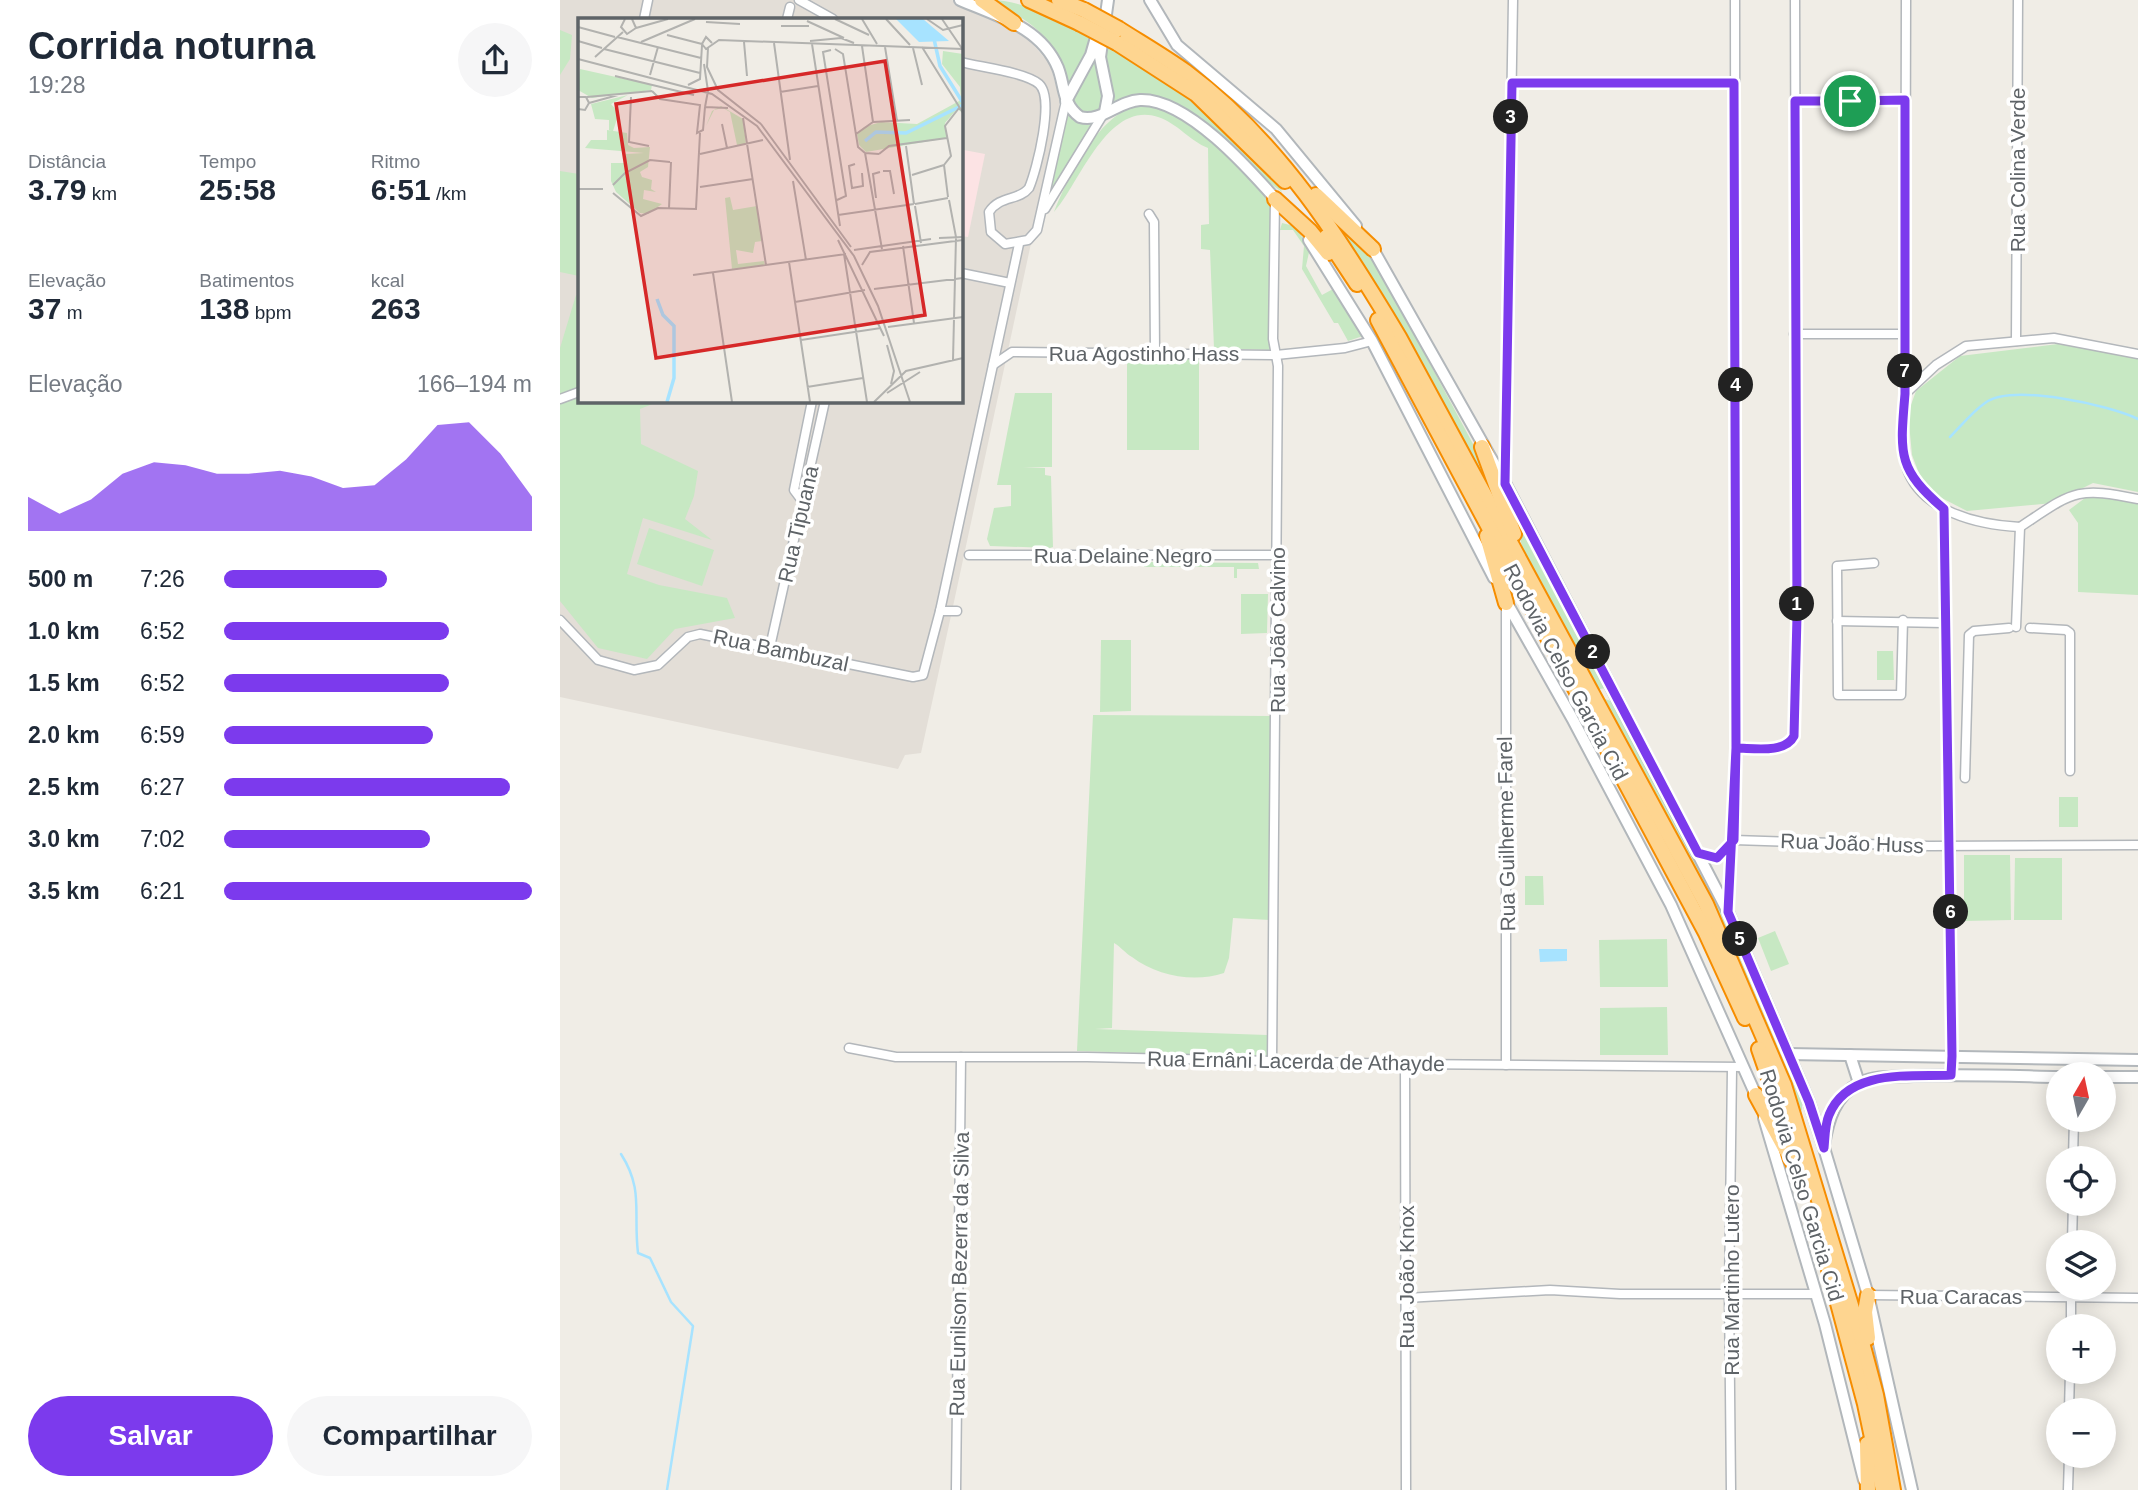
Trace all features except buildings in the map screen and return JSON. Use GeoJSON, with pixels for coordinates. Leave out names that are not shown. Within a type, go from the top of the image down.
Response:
{"type":"FeatureCollection","features":[{"type":"Feature","properties":{"kind":"highway"},"geometry":{"type":"LineString","coordinates":[[982,0],[1014,23]]}},
{"type":"Feature","properties":{"kind":"highway","name":"Rodovia Celso Garcia Cid"},"geometry":{"type":"LineString","coordinates":[[1029,0],[1082,17]]}},
{"type":"Feature","properties":{"kind":"highway","name":"Rodovia Celso Garcia Cid"},"geometry":{"type":"LineString","coordinates":[[1059,0],[1082,17],[1186,73],[1234,113],[1273,154],[1350,255],[1399,337],[1706,904],[1784,1085],[1893,1490]]}},
{"type":"Feature","properties":{"kind":"highway","name":"Rodovia Celso Garcia Cid"},"geometry":{"type":"LineString","coordinates":[[1118,36],[1196,94],[1254,148],[1292,189],[1370,304],[1706,933],[1760,1050],[1808,1190],[1870,1400],[1882,1490]]}},
{"type":"Feature","properties":{"kind":"highway"},"geometry":{"type":"LineString","coordinates":[[1273,154],[1373,249]]}},
{"type":"Feature","properties":{"kind":"highway"},"geometry":{"type":"LineString","coordinates":[[1275,199],[1310,231],[1370,304]]}},
{"type":"Feature","properties":{"kind":"highway"},"geometry":{"type":"LineString","coordinates":[[1482,447],[1523,566]]}},
{"type":"Feature","properties":{"kind":"highway"},"geometry":{"type":"LineString","coordinates":[[1478,508],[1506,603]]}},
{"type":"Feature","properties":{"kind":"highway"},"geometry":{"type":"LineString","coordinates":[[1756,1095],[1808,1190]]}},
{"type":"Feature","properties":{"kind":"highway"},"geometry":{"type":"LineString","coordinates":[[1867,1490],[1870,1400],[1865,1312],[1868,1295]]}},
{"type":"Feature","properties":{"kind":"street"},"geometry":{"type":"LineString","coordinates":[[644,18],[648,0]]}},
{"type":"Feature","properties":{"kind":"street"},"geometry":{"type":"LineString","coordinates":[[799,0],[831,18]]}},
{"type":"Feature","properties":{"kind":"street"},"geometry":{"type":"LineString","coordinates":[[960,0],[1033,34],[1048,50],[1059,70],[1066,100]]}},
{"type":"Feature","properties":{"kind":"street"},"geometry":{"type":"LineString","coordinates":[[962,65],[1030,79],[1041,85],[1046,94],[1046,114],[1030,187],[1024,194],[1006,197],[994,204],[988,218],[993,238],[1004,244],[1019,244],[1037,230],[1066,100],[1091,55],[1101,0]]}},
{"type":"Feature","properties":{"kind":"street"},"geometry":{"type":"LineString","coordinates":[[1041,214],[1105,111],[1108,96],[1100,57],[1108,0]]}},
{"type":"Feature","properties":{"kind":"street","name":"Rodovia Celso Garcia Cid"},"geometry":{"type":"LineString","coordinates":[[1150,0],[1178,45],[1276,129],[1327,188],[1373,249],[1505,484],[1698,853],[1728,912],[1824,1148],[1868,1295],[1912,1490]]}},
{"type":"Feature","properties":{"kind":"street"},"geometry":{"type":"LineString","coordinates":[[1505,484],[1513,0]]}},
{"type":"Feature","properties":{"kind":"street"},"geometry":{"type":"LineString","coordinates":[[1728,912],[1734,840],[1736,748],[1735,0]]}},
{"type":"Feature","properties":{"kind":"street"},"geometry":{"type":"LineString","coordinates":[[1736,748],[1780,747],[1789,743],[1794,736],[1797,616],[1795,0]]}},
{"type":"Feature","properties":{"kind":"street"},"geometry":{"type":"LineString","coordinates":[[1906,0],[1905,394],[1902,435],[1906,467],[1917,487],[1944,509],[1975,521],[2020,527],[2069,496],[2085,491],[2138,499]]}},
{"type":"Feature","properties":{"kind":"street","name":"Rua Colina Verde"},"geometry":{"type":"LineString","coordinates":[[2016,341],[2018,0]]}},
{"type":"Feature","properties":{"kind":"street"},"geometry":{"type":"LineString","coordinates":[[787,18],[790,7]]}},
{"type":"Feature","properties":{"kind":"street"},"geometry":{"type":"LineString","coordinates":[[1512,83],[1734,83]]}},
{"type":"Feature","properties":{"kind":"street","name":"Rodovia Celso Garcia Cid"},"geometry":{"type":"LineString","coordinates":[[1066,100],[1073,111],[1083,118],[1096,118],[1105,111],[1141,100],[1172,107],[1222,146],[1275,199],[1317,251],[1372,341],[1506,603],[1573,718],[1671,905],[1737,1068],[1756,1095],[1816,1294],[1867,1490]]}},
{"type":"Feature","properties":{"kind":"street"},"geometry":{"type":"LineString","coordinates":[[1795,101],[1905,100]]}},
{"type":"Feature","properties":{"kind":"street","name":"Rua João Calvino"},"geometry":{"type":"LineString","coordinates":[[1272,1061],[1278,555],[1276,355],[1273,339],[1275,199]]}},
{"type":"Feature","properties":{"kind":"street"},"geometry":{"type":"LineString","coordinates":[[1149,214],[1154,222],[1155,352]]}},
{"type":"Feature","properties":{"kind":"street","name":"Rua Bambuzal"},"geometry":{"type":"LineString","coordinates":[[560,620],[598,660],[634,670],[658,665],[688,638],[700,634],[918,677],[926,672],[1019,244]]}},
{"type":"Feature","properties":{"kind":"street"},"geometry":{"type":"LineString","coordinates":[[962,273],[1010,283]]}},
{"type":"Feature","properties":{"kind":"street"},"geometry":{"type":"LineString","coordinates":[[1794,334],[1905,334]]}},
{"type":"Feature","properties":{"kind":"street"},"geometry":{"type":"LineString","coordinates":[[1905,394],[1936,365],[1966,346],[2054,338],[2138,354]]}},
{"type":"Feature","properties":{"kind":"street","name":"Rua Agostinho Hass"},"geometry":{"type":"LineString","coordinates":[[993,365],[1012,352],[1276,355],[1345,348],[1372,341]]}},
{"type":"Feature","properties":{"kind":"street"},"geometry":{"type":"LineString","coordinates":[[560,399],[578,392]]}},
{"type":"Feature","properties":{"kind":"street"},"geometry":{"type":"LineString","coordinates":[[803,502],[794,492],[812,402]]}},
{"type":"Feature","properties":{"kind":"street","name":"Rua Tipuana"},"geometry":{"type":"LineString","coordinates":[[771,647],[825,402]]}},
{"type":"Feature","properties":{"kind":"street"},"geometry":{"type":"LineString","coordinates":[[1944,509],[1951,1075]]}},
{"type":"Feature","properties":{"kind":"street"},"geometry":{"type":"LineString","coordinates":[[2012,627],[2020,527]]}},
{"type":"Feature","properties":{"kind":"street","name":"Rua Delaine Negro"},"geometry":{"type":"LineString","coordinates":[[969,555],[1278,555]]}},
{"type":"Feature","properties":{"kind":"street"},"geometry":{"type":"LineString","coordinates":[[1874,563],[1837,566],[1838,694],[1901,695],[1903,620]]}},
{"type":"Feature","properties":{"kind":"street","name":"Rua Guilherme Farel"},"geometry":{"type":"LineString","coordinates":[[1506,603],[1506,1065]]}},
{"type":"Feature","properties":{"kind":"street"},"geometry":{"type":"LineString","coordinates":[[940,611],[957,611]]}},
{"type":"Feature","properties":{"kind":"street"},"geometry":{"type":"LineString","coordinates":[[1837,621],[1903,620],[1944,623]]}},
{"type":"Feature","properties":{"kind":"street"},"geometry":{"type":"LineString","coordinates":[[1965,778],[1969,635],[1974,631],[2012,627],[2066,629],[2070,633],[2070,771]]}},
{"type":"Feature","properties":{"kind":"street"},"geometry":{"type":"LineString","coordinates":[[1698,853],[1717,858],[1734,840]]}},
{"type":"Feature","properties":{"kind":"street","name":"Rua João Huss"},"geometry":{"type":"LineString","coordinates":[[1734,840],[1950,845],[2138,845]]}},
{"type":"Feature","properties":{"kind":"street","name":"Rua Ernâni Lacerda de Athayde"},"geometry":{"type":"LineString","coordinates":[[849,1048],[896,1057],[1737,1068]]}},
{"type":"Feature","properties":{"kind":"street"},"geometry":{"type":"LineString","coordinates":[[1788,1054],[2138,1060]]}},
{"type":"Feature","properties":{"kind":"street"},"geometry":{"type":"LineString","coordinates":[[1850,1055],[1859,1083]]}},
{"type":"Feature","properties":{"kind":"street","name":"Rua Eunilson Bezerra da Silva"},"geometry":{"type":"LineString","coordinates":[[956,1490],[961,1057]]}},
{"type":"Feature","properties":{"kind":"street","name":"Rua João Knox"},"geometry":{"type":"LineString","coordinates":[[1405,1065],[1406,1490]]}},
{"type":"Feature","properties":{"kind":"street","name":"Rua Martinho Lutero"},"geometry":{"type":"LineString","coordinates":[[1731,1490],[1729,1293],[1737,1068]]}},
{"type":"Feature","properties":{"kind":"street"},"geometry":{"type":"LineString","coordinates":[[1824,1148],[1829,1115],[1859,1083],[1878,1078],[1951,1075],[2046,1077]]}},
{"type":"Feature","properties":{"kind":"street"},"geometry":{"type":"LineString","coordinates":[[2116,1077],[2138,1077]]}},
{"type":"Feature","properties":{"kind":"street"},"geometry":{"type":"LineString","coordinates":[[1406,1298],[1550,1290],[1816,1294]]}},
{"type":"Feature","properties":{"kind":"street","name":"Rua Caracas"},"geometry":{"type":"LineString","coordinates":[[1868,1295],[2046,1292]]}},
{"type":"Feature","properties":{"kind":"street","name":"Rua Caracas"},"geometry":{"type":"LineString","coordinates":[[2116,1296],[2138,1298]]}},
{"type":"Feature","properties":{"kind":"street"},"geometry":{"type":"LineString","coordinates":[[2068,1490],[2069,1468]]}},
{"type":"Feature","properties":{"kind":"shaded area"},"geometry":{"type":"Polygon","coordinates":[[[560,0],[952,0],[1011,27],[1028,39],[1050,64],[1059,97],[1059,113],[921,753],[905,755],[898,769],[560,697],[560,0]]]}},
{"type":"Feature","properties":{"kind":"shaded area"},"geometry":{"type":"Polygon","coordinates":[[[964,150],[985,154],[968,237],[962,236],[964,150]]]}},
{"type":"Feature","properties":{"kind":"green space"},"geometry":{"type":"Polygon","coordinates":[[[990,0],[1029,7],[1092,37],[1090,48],[1069,84],[1054,50],[1042,34],[990,0]]]}},
{"type":"Feature","properties":{"kind":"green space"},"geometry":{"type":"Polygon","coordinates":[[[560,30],[572,35],[570,59],[560,75],[560,30]]]}},
{"type":"Feature","properties":{"kind":"green space"},"geometry":{"type":"Polygon","coordinates":[[[1106,45],[1178,90],[1230,131],[1271,172],[1282,192],[1217,134],[1180,106],[1162,98],[1143,96],[1112,104],[1104,54],[1106,45]]]}},
{"type":"Feature","properties":{"kind":"green space"},"geometry":{"type":"Polygon","coordinates":[[[1095,57],[1105,95],[1101,110],[1093,114],[1081,113],[1073,104],[1072,97],[1095,57]]]}},
{"type":"Feature","properties":{"kind":"green space"},"geometry":{"type":"Polygon","coordinates":[[[1142,105],[1178,117],[1195,129],[1272,201],[1270,350],[1214,348],[1210,250],[1201,249],[1201,225],[1209,224],[1208,148],[1171,123],[1158,117],[1140,115],[1124,121],[1109,132],[1054,212],[1077,164],[1100,131],[1127,109],[1142,105]]]}},
{"type":"Feature","properties":{"kind":"green space"},"geometry":{"type":"Polygon","coordinates":[[[1067,112],[1095,121],[1048,196],[1067,112]]]}},
{"type":"Feature","properties":{"kind":"green space"},"geometry":{"type":"Polygon","coordinates":[[[560,171],[578,174],[578,276],[560,272],[560,171]]]}},
{"type":"Feature","properties":{"kind":"green space"},"geometry":{"type":"Polygon","coordinates":[[[1328,213],[1365,248],[1382,274],[1488,472],[1512,534],[1328,213]]]}},
{"type":"Feature","properties":{"kind":"green space"},"geometry":{"type":"Polygon","coordinates":[[[1282,223],[1294,226],[1310,248],[1306,266],[1322,295],[1333,289],[1363,336],[1348,341],[1338,323],[1334,323],[1302,269],[1304,246],[1293,230],[1280,230],[1282,223]]]}},
{"type":"Feature","properties":{"kind":"green space"},"geometry":{"type":"Polygon","coordinates":[[[576,295],[578,402],[658,402],[640,409],[641,444],[698,471],[694,496],[685,519],[712,540],[643,518],[627,574],[659,585],[727,598],[735,618],[675,629],[647,659],[598,648],[560,601],[560,348],[576,295]]]}},
{"type":"Feature","properties":{"kind":"green space"},"geometry":{"type":"Polygon","coordinates":[[[2058,344],[2138,357],[2138,492],[2093,483],[2053,503],[1967,511],[1934,494],[1920,476],[1912,455],[1908,413],[1916,391],[1960,356],[2058,344]]]}},
{"type":"Feature","properties":{"kind":"green space"},"geometry":{"type":"Polygon","coordinates":[[[1127,358],[1199,358],[1199,450],[1127,450],[1127,358]]]}},
{"type":"Feature","properties":{"kind":"green space"},"geometry":{"type":"Polygon","coordinates":[[[1015,393],[1052,393],[1052,467],[1023,467],[1045,468],[1045,475],[1051,476],[1053,547],[1050,548],[990,546],[987,539],[994,508],[1011,506],[1011,485],[997,485],[1015,393]]]}},
{"type":"Feature","properties":{"kind":"green space"},"geometry":{"type":"Polygon","coordinates":[[[2102,497],[2138,504],[2138,595],[2078,592],[2078,523],[2069,510],[2085,498],[2102,497]]]}},
{"type":"Feature","properties":{"kind":"green space"},"geometry":{"type":"Polygon","coordinates":[[[1517,522],[1606,688],[1594,690],[1523,552],[1517,522]]]}},
{"type":"Feature","properties":{"kind":"green space"},"geometry":{"type":"Polygon","coordinates":[[[649,528],[714,550],[702,586],[637,564],[649,528]]]}},
{"type":"Feature","properties":{"kind":"green space"},"geometry":{"type":"Polygon","coordinates":[[[1144,562],[1258,563],[1259,569],[1237,569],[1237,578],[1234,578],[1234,567],[1144,567],[1144,562]]]}},
{"type":"Feature","properties":{"kind":"green space"},"geometry":{"type":"Polygon","coordinates":[[[1241,594],[1268,594],[1267,633],[1241,634],[1241,594]]]}},
{"type":"Feature","properties":{"kind":"green space"},"geometry":{"type":"Polygon","coordinates":[[[1101,640],[1131,640],[1131,711],[1100,712],[1101,640]]]}},
{"type":"Feature","properties":{"kind":"green space"},"geometry":{"type":"Polygon","coordinates":[[[1877,651],[1893,651],[1894,680],[1877,680],[1877,651]]]}},
{"type":"Feature","properties":{"kind":"green space"},"geometry":{"type":"Polygon","coordinates":[[[1602,698],[1614,702],[1735,937],[1769,1020],[1766,1022],[1771,1022],[1802,1098],[1802,1110],[1797,1115],[1602,698]]]}},
{"type":"Feature","properties":{"kind":"green space"},"geometry":{"type":"Polygon","coordinates":[[[1093,715],[1273,716],[1270,920],[1233,918],[1229,958],[1224,973],[1212,976],[1188,977],[1164,973],[1142,964],[1114,943],[1112,1028],[1095,1029],[1267,1035],[1267,1057],[1077,1051],[1093,715]]]}},
{"type":"Feature","properties":{"kind":"green space"},"geometry":{"type":"Polygon","coordinates":[[[2059,797],[2078,797],[2078,827],[2059,827],[2059,797]]]}},
{"type":"Feature","properties":{"kind":"green space"},"geometry":{"type":"Polygon","coordinates":[[[1964,855],[2010,855],[2011,920],[1964,921],[1964,855]]]}},
{"type":"Feature","properties":{"kind":"green space"},"geometry":{"type":"Polygon","coordinates":[[[2015,858],[2062,858],[2062,920],[2014,920],[2015,858]]]}},
{"type":"Feature","properties":{"kind":"green space"},"geometry":{"type":"Polygon","coordinates":[[[1525,876],[1543,876],[1544,905],[1525,905],[1525,876]]]}},
{"type":"Feature","properties":{"kind":"green space"},"geometry":{"type":"Polygon","coordinates":[[[1775,931],[1789,964],[1771,971],[1758,938],[1775,931]]]}},
{"type":"Feature","properties":{"kind":"green space"},"geometry":{"type":"Polygon","coordinates":[[[1667,939],[1668,987],[1600,987],[1599,940],[1667,939]]]}},
{"type":"Feature","properties":{"kind":"green space"},"geometry":{"type":"Polygon","coordinates":[[[1667,1007],[1668,1055],[1600,1055],[1600,1008],[1667,1007]]]}},
{"type":"Feature","properties":{"kind":"water"},"geometry":{"type":"Polygon","coordinates":[[[1539,949],[1567,949],[1567,961],[1540,962],[1539,949]]]}},
{"type":"Feature","properties":{"kind":"waterway"},"geometry":{"type":"LineString","coordinates":[[1950,437],[1985,403],[1998,397],[2016,395],[2061,398],[2106,408],[2138,419]]}},
{"type":"Feature","properties":{"kind":"waterway"},"geometry":{"type":"LineString","coordinates":[[621,1154],[633,1179],[635,1190],[638,1253],[650,1258],[671,1302],[693,1326],[667,1490]]}},
{"type":"Feature","properties":{"kind":"route"},"geometry":{"type":"LineString","coordinates":[[1850,101],[1795,101],[1797,616],[1794,736],[1789,743],[1780,747],[1736,748],[1734,840],[1717,858],[1698,853],[1505,484],[1508,225],[1512,83],[1734,83],[1736,748],[1734,840],[1728,912],[1809,1102],[1824,1148],[1829,1115],[1840,1100],[1859,1083],[1878,1078],[1951,1075],[1952,1056],[1950,845],[1944,718],[1944,509],[1917,487],[1906,467],[1902,435],[1905,394],[1905,100],[1850,101]]}}]}
